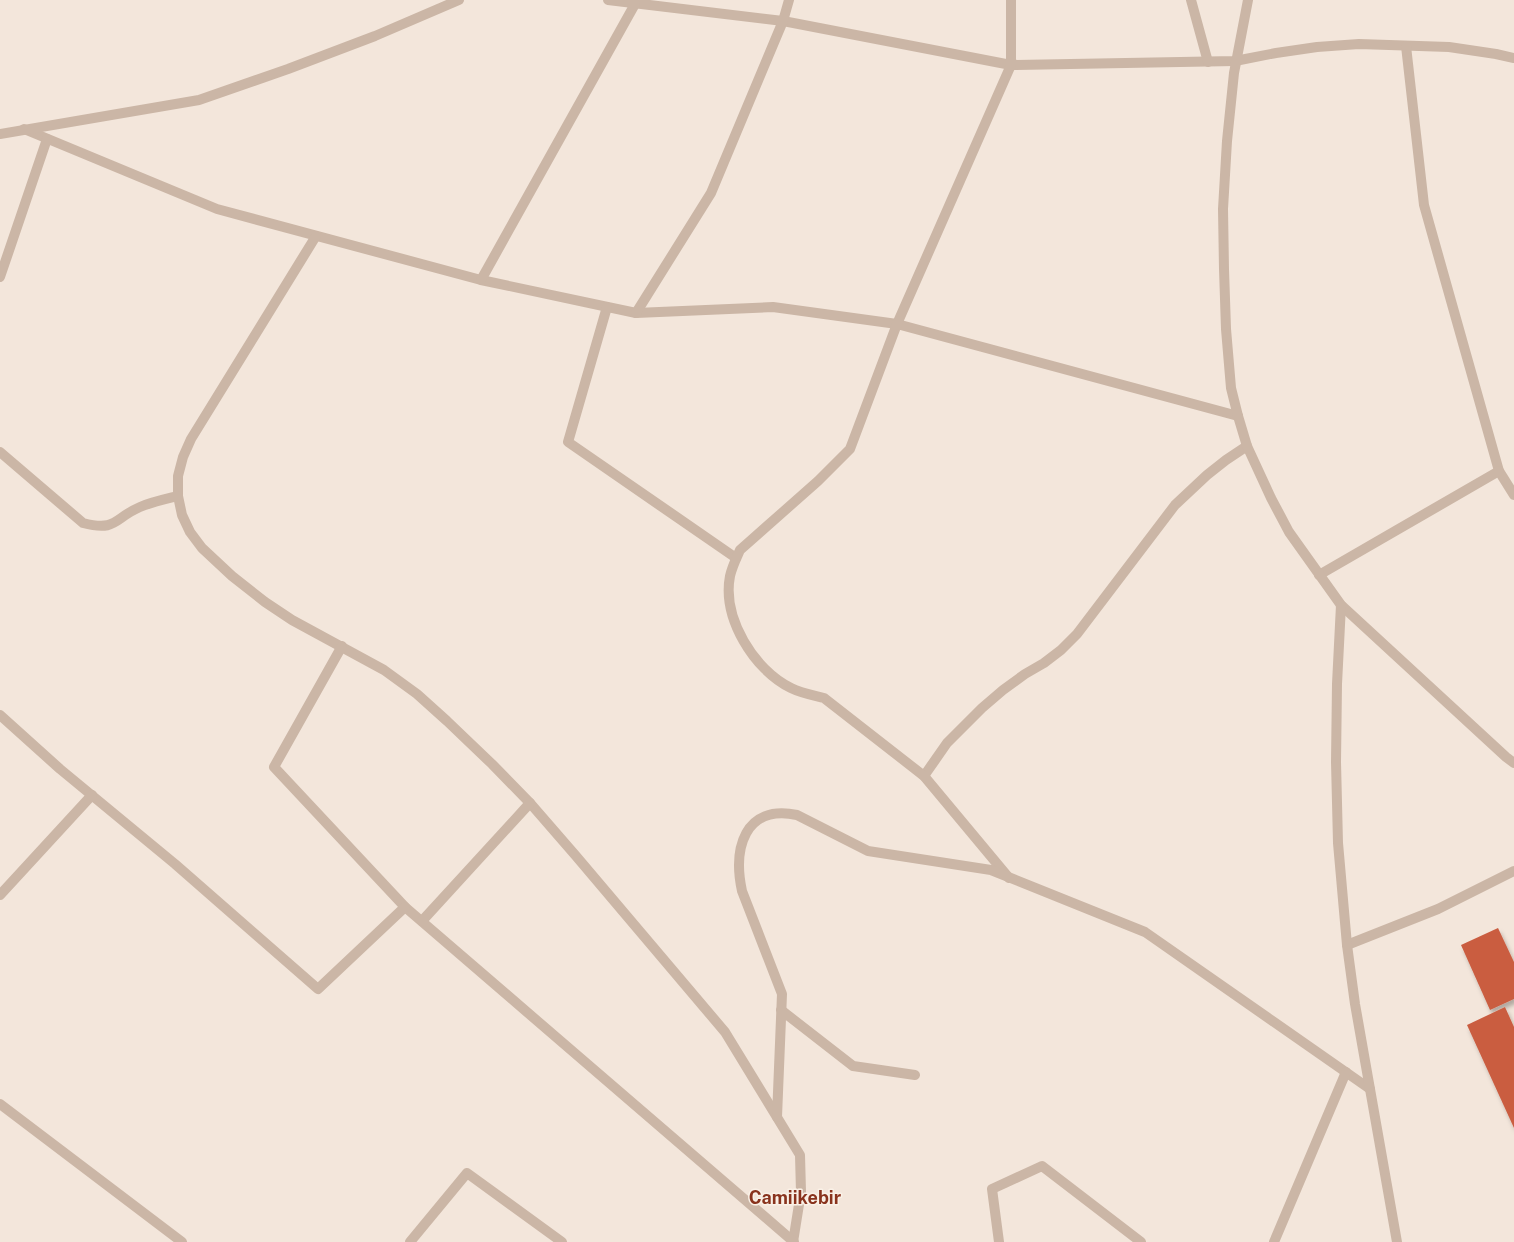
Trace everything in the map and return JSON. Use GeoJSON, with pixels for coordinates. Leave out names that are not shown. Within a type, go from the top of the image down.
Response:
{"type":"FeatureCollection","features":[{"type":"Feature","properties":{"kind":"street"},"geometry":{"type":"LineString","coordinates":[[0,134],[199,100],[375,36],[459,0]]}},
{"type":"Feature","properties":{"kind":"street"},"geometry":{"type":"LineString","coordinates":[[608,0],[782,21],[1011,65],[1235,61],[1317,47],[1359,44],[1448,47],[1514,58]]}},
{"type":"Feature","properties":{"kind":"street"},"geometry":{"type":"LineString","coordinates":[[636,313],[711,193],[782,21],[789,0]]}},
{"type":"Feature","properties":{"kind":"street"},"geometry":{"type":"LineString","coordinates":[[1009,878],[924,776],[824,698],[807,694],[786,685],[763,668],[742,640],[731,608],[729,591],[730,577],[740,550],[818,481],[850,449],[897,324],[1011,65],[1011,0]]}},
{"type":"Feature","properties":{"kind":"street"},"geometry":{"type":"LineString","coordinates":[[1191,0],[1208,62]]}},
{"type":"Feature","properties":{"kind":"street"},"geometry":{"type":"LineString","coordinates":[[1248,0],[1235,61],[1227,141],[1223,209],[1226,328],[1232,388],[1238,416],[1247,446],[1271,498],[1289,532],[1341,605],[1514,763]]}},
{"type":"Feature","properties":{"kind":"street"},"geometry":{"type":"LineString","coordinates":[[481,280],[635,4]]}},
{"type":"Feature","properties":{"kind":"street"},"geometry":{"type":"LineString","coordinates":[[1406,46],[1424,205],[1498,471],[1514,495]]}},
{"type":"Feature","properties":{"kind":"street"},"geometry":{"type":"LineString","coordinates":[[24,129],[217,209],[481,280],[636,313],[773,307],[897,324],[1238,416]]}},
{"type":"Feature","properties":{"kind":"street"},"geometry":{"type":"LineString","coordinates":[[0,277],[47,139]]}},
{"type":"Feature","properties":{"kind":"street"},"geometry":{"type":"LineString","coordinates":[[316,236],[191,439],[183,457],[178,476],[178,496],[182,515],[190,532],[202,548],[232,576],[265,602],[292,620],[384,670],[417,694],[492,764],[530,803],[582,862],[725,1032],[800,1155],[801,1192],[794,1242]]}},
{"type":"Feature","properties":{"kind":"street"},"geometry":{"type":"LineString","coordinates":[[608,307],[568,442],[736,558]]}},
{"type":"Feature","properties":{"kind":"street"},"geometry":{"type":"LineString","coordinates":[[924,776],[947,743],[982,708],[1003,690],[1061,650],[1077,634],[1180,500],[1207,475],[1247,446]]}},
{"type":"Feature","properties":{"kind":"street"},"geometry":{"type":"LineString","coordinates":[[0,452],[83,523],[96,526],[108,525],[139,507],[178,496]]}},
{"type":"Feature","properties":{"kind":"street"},"geometry":{"type":"LineString","coordinates":[[1319,575],[1498,471]]}},
{"type":"Feature","properties":{"kind":"street"},"geometry":{"type":"LineString","coordinates":[[1341,605],[1337,684],[1336,762],[1338,843],[1347,945],[1355,1004],[1397,1242]]}},
{"type":"Feature","properties":{"kind":"street"},"geometry":{"type":"LineString","coordinates":[[342,646],[274,767],[405,907],[794,1242]]}},
{"type":"Feature","properties":{"kind":"street"},"geometry":{"type":"LineString","coordinates":[[0,715],[318,988],[405,907]]}},
{"type":"Feature","properties":{"kind":"street"},"geometry":{"type":"LineString","coordinates":[[0,895],[92,795]]}},
{"type":"Feature","properties":{"kind":"street"},"geometry":{"type":"LineString","coordinates":[[422,921],[530,803]]}},
{"type":"Feature","properties":{"kind":"street"},"geometry":{"type":"LineString","coordinates":[[777,1117],[782,994],[742,891],[739,878],[739,851],[742,841],[753,824],[762,818],[773,814],[785,813],[797,815],[868,851],[990,870],[1145,932],[1370,1089]]}},
{"type":"Feature","properties":{"kind":"street"},"geometry":{"type":"LineString","coordinates":[[1347,945],[1438,909],[1514,871]]}},
{"type":"Feature","properties":{"kind":"street"},"geometry":{"type":"LineString","coordinates":[[781,1010],[853,1066],[915,1075]]}},
{"type":"Feature","properties":{"kind":"street"},"geometry":{"type":"LineString","coordinates":[[1274,1242],[1346,1072]]}},
{"type":"Feature","properties":{"kind":"street"},"geometry":{"type":"LineString","coordinates":[[0,1104],[182,1242]]}},
{"type":"Feature","properties":{"kind":"street"},"geometry":{"type":"LineString","coordinates":[[999,1242],[992,1189],[1042,1166],[1141,1242]]}},
{"type":"Feature","properties":{"kind":"street"},"geometry":{"type":"LineString","coordinates":[[410,1242],[467,1173],[562,1242]]}},
{"type":"Feature","properties":{"kind":"building"},"geometry":{"type":"Polygon","coordinates":[[[1498,928],[1514,962],[1514,999],[1490,1010],[1461,945],[1498,928]]]}},
{"type":"Feature","properties":{"kind":"building"},"geometry":{"type":"Polygon","coordinates":[[[1505,1007],[1514,1027],[1514,1128],[1467,1025],[1505,1007]]]}},
{"type":"Feature","properties":{"kind":"district","name":"Camiikebir"},"geometry":{"type":"Point","coordinates":[795,1198]}}]}
